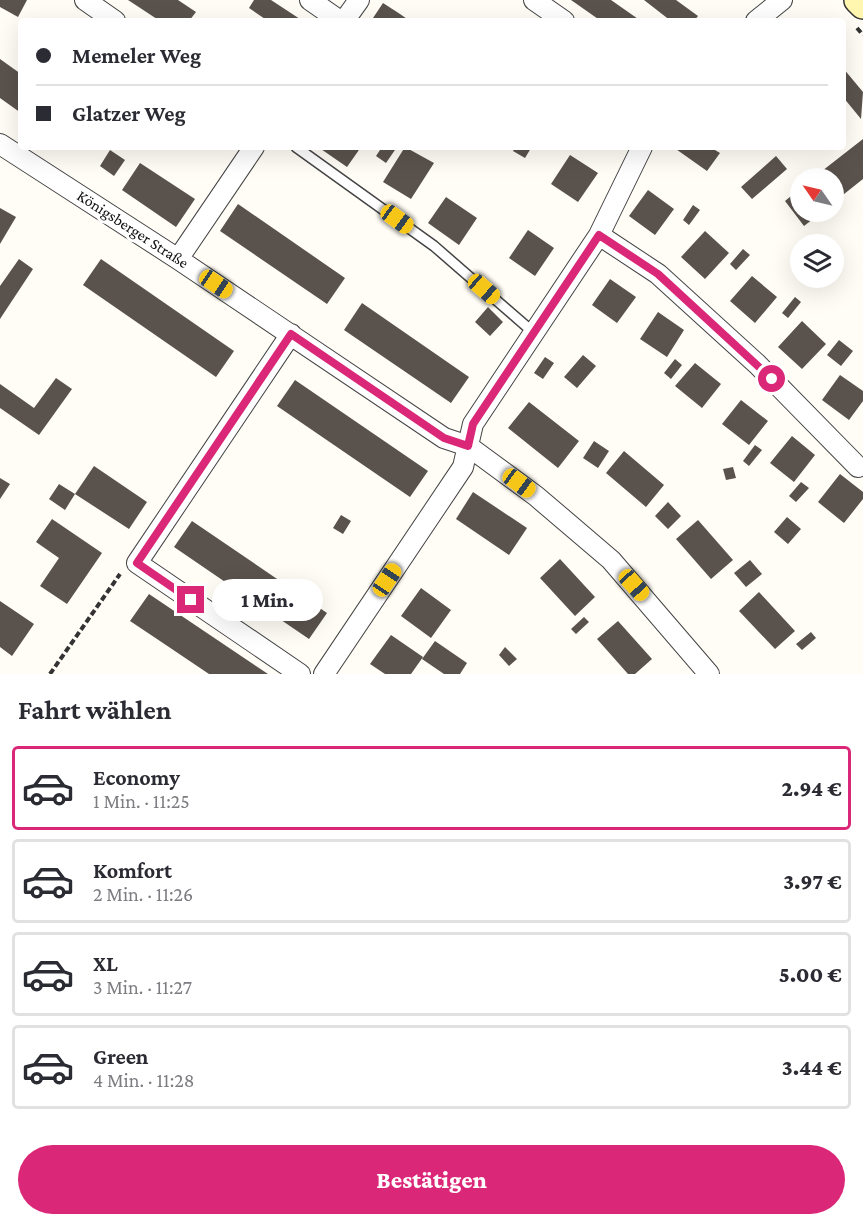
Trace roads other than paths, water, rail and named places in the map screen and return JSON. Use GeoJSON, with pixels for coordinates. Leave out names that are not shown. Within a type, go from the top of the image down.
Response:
{"type":"FeatureCollection","features":[{"type":"Feature","properties":{"kind":"street"},"geometry":{"type":"LineString","coordinates":[[85,0],[111,18]]}},
{"type":"Feature","properties":{"kind":"street"},"geometry":{"type":"LineString","coordinates":[[310,0],[337,18]]}},
{"type":"Feature","properties":{"kind":"street"},"geometry":{"type":"LineString","coordinates":[[344,18],[359,0]]}},
{"type":"Feature","properties":{"kind":"street"},"geometry":{"type":"LineString","coordinates":[[534,0],[560,18]]}},
{"type":"Feature","properties":{"kind":"street"},"geometry":{"type":"LineString","coordinates":[[760,18],[782,0]]}},
{"type":"Feature","properties":{"kind":"street"},"geometry":{"type":"LineString","coordinates":[[858,0],[863,5]]}},
{"type":"Feature","properties":{"kind":"street","name":"Königsberger Straße"},"geometry":{"type":"LineString","coordinates":[[0,144],[178,259],[444,438],[468,446],[536,496],[611,560],[709,674]]}},
{"type":"Feature","properties":{"kind":"street"},"geometry":{"type":"LineString","coordinates":[[178,259],[252,150]]}},
{"type":"Feature","properties":{"kind":"street"},"geometry":{"type":"LineString","coordinates":[[324,674],[463,467],[473,424],[599,235],[641,150]]}},
{"type":"Feature","properties":{"kind":"street"},"geometry":{"type":"LineString","coordinates":[[599,235],[658,274],[757,364],[858,467]]}},
{"type":"Feature","properties":{"kind":"street"},"geometry":{"type":"LineString","coordinates":[[291,334],[137,563],[300,674]]}},
{"type":"Feature","properties":{"kind":"lane"},"geometry":{"type":"LineString","coordinates":[[300,150],[434,246],[534,333]]}}]}
